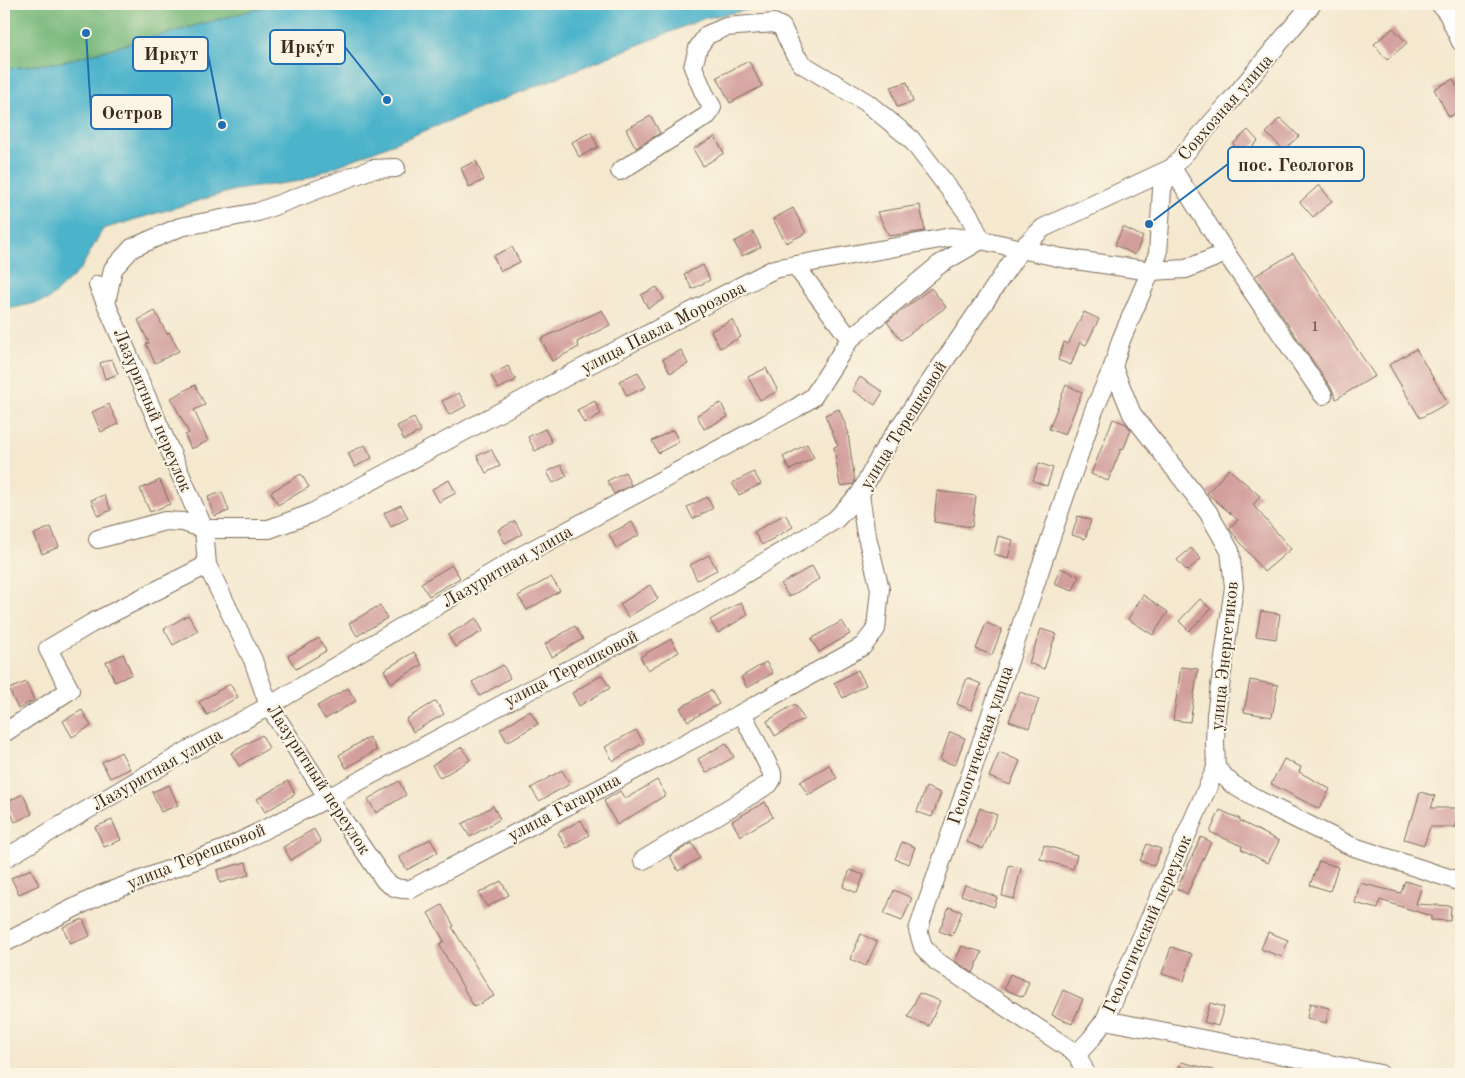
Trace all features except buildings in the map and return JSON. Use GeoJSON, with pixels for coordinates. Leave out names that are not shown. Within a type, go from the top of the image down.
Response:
{"type":"FeatureCollection","features":[{"type":"Feature","properties":{"kind":"street","name":"Совхозная улица"},"geometry":{"type":"LineString","coordinates":[[1020,250],[1042,228],[1172,168],[1229,104],[1312,4]]}},
{"type":"Feature","properties":{"kind":"street"},"geometry":{"type":"LineString","coordinates":[[1440,4],[1448,14],[1461,42]]}},
{"type":"Feature","properties":{"kind":"street"},"geometry":{"type":"LineString","coordinates":[[620,171],[708,115],[712,107],[704,94],[693,67],[698,48],[707,35],[726,27],[774,23],[782,27],[794,53],[802,64],[866,102],[911,139],[969,215],[980,240]]}},
{"type":"Feature","properties":{"kind":"street"},"geometry":{"type":"LineString","coordinates":[[106,303],[113,269],[132,248],[180,226],[258,212],[372,169],[396,168]]}},
{"type":"Feature","properties":{"kind":"street"},"geometry":{"type":"LineString","coordinates":[[1172,168],[1226,253],[1323,395]]}},
{"type":"Feature","properties":{"kind":"street","name":"Геологическая улица"},"geometry":{"type":"LineString","coordinates":[[1077,1054],[936,961],[923,947],[918,930],[1094,410],[1113,367],[1121,340],[1158,254],[1162,189],[1172,168]]}},
{"type":"Feature","properties":{"kind":"street","name":"улица Павла Морозова"},"geometry":{"type":"LineString","coordinates":[[98,539],[165,521],[184,522],[204,529],[269,529],[310,514],[571,374],[774,269],[951,237],[980,240],[1062,258],[1151,271],[1186,269],[1226,253]]}},
{"type":"Feature","properties":{"kind":"street","name":"Лазуритная улица"},"geometry":{"type":"LineString","coordinates":[[4,859],[187,751],[269,706],[517,558],[796,408],[814,396],[850,339],[940,264],[980,240]]}},
{"type":"Feature","properties":{"kind":"street","name":"улица Терешковой"},"geometry":{"type":"LineString","coordinates":[[4,942],[100,895],[224,849],[328,798],[691,606],[835,520],[860,494],[883,451],[936,370],[1020,250]]}},
{"type":"Feature","properties":{"kind":"street"},"geometry":{"type":"LineString","coordinates":[[795,265],[850,339]]}},
{"type":"Feature","properties":{"kind":"street","name":"Лазуритный переулок"},"geometry":{"type":"LineString","coordinates":[[98,285],[204,529],[207,565],[253,660],[269,706],[328,798],[385,881]]}},
{"type":"Feature","properties":{"kind":"street","name":"улица Энергетиков"},"geometry":{"type":"LineString","coordinates":[[1113,367],[1132,414],[1208,512],[1230,551],[1234,587],[1216,715],[1216,768]]}},
{"type":"Feature","properties":{"kind":"street","name":"улица Гагарина"},"geometry":{"type":"LineString","coordinates":[[385,881],[394,888],[401,890],[411,888],[742,713],[863,646],[876,629],[880,589],[865,529],[860,494]]}},
{"type":"Feature","properties":{"kind":"street"},"geometry":{"type":"LineString","coordinates":[[4,733],[70,690],[48,649],[92,623],[207,565]]}},
{"type":"Feature","properties":{"kind":"street"},"geometry":{"type":"LineString","coordinates":[[643,860],[769,784],[772,779],[772,773],[742,713]]}},
{"type":"Feature","properties":{"kind":"street"},"geometry":{"type":"LineString","coordinates":[[1216,768],[1232,784],[1260,801],[1351,846],[1461,882]]}},
{"type":"Feature","properties":{"kind":"street","name":"Геологический переулок"},"geometry":{"type":"LineString","coordinates":[[1077,1054],[1091,1039],[1104,1020],[1216,768]]}},
{"type":"Feature","properties":{"kind":"street"},"geometry":{"type":"LineString","coordinates":[[1104,1020],[1380,1074]]}},
{"type":"Feature","properties":{"kind":"street"},"geometry":{"type":"LineString","coordinates":[[1077,1054],[1086,1074]]}},
{"type":"Feature","properties":{"kind":"green space"},"geometry":{"type":"Polygon","coordinates":[[[4,4],[275,4],[62,62],[4,69],[4,4]]]}},
{"type":"Feature","properties":{"kind":"water"},"geometry":{"type":"Polygon","coordinates":[[[275,4],[781,4],[705,18],[300,181],[235,190],[103,229],[80,270],[48,300],[4,310],[4,69],[62,62],[275,4]]]}},
{"type":"Feature","properties":{"kind":"place","name":"Остров"},"geometry":{"type":"Point","coordinates":[86,33]}},
{"type":"Feature","properties":{"kind":"place","name":"Ирку́т"},"geometry":{"type":"Point","coordinates":[387,100]}},
{"type":"Feature","properties":{"kind":"place","name":"Иркут"},"geometry":{"type":"Point","coordinates":[222,125]}},
{"type":"Feature","properties":{"kind":"place","name":"пос. Геологов"},"geometry":{"type":"Point","coordinates":[1149,224]}}]}
